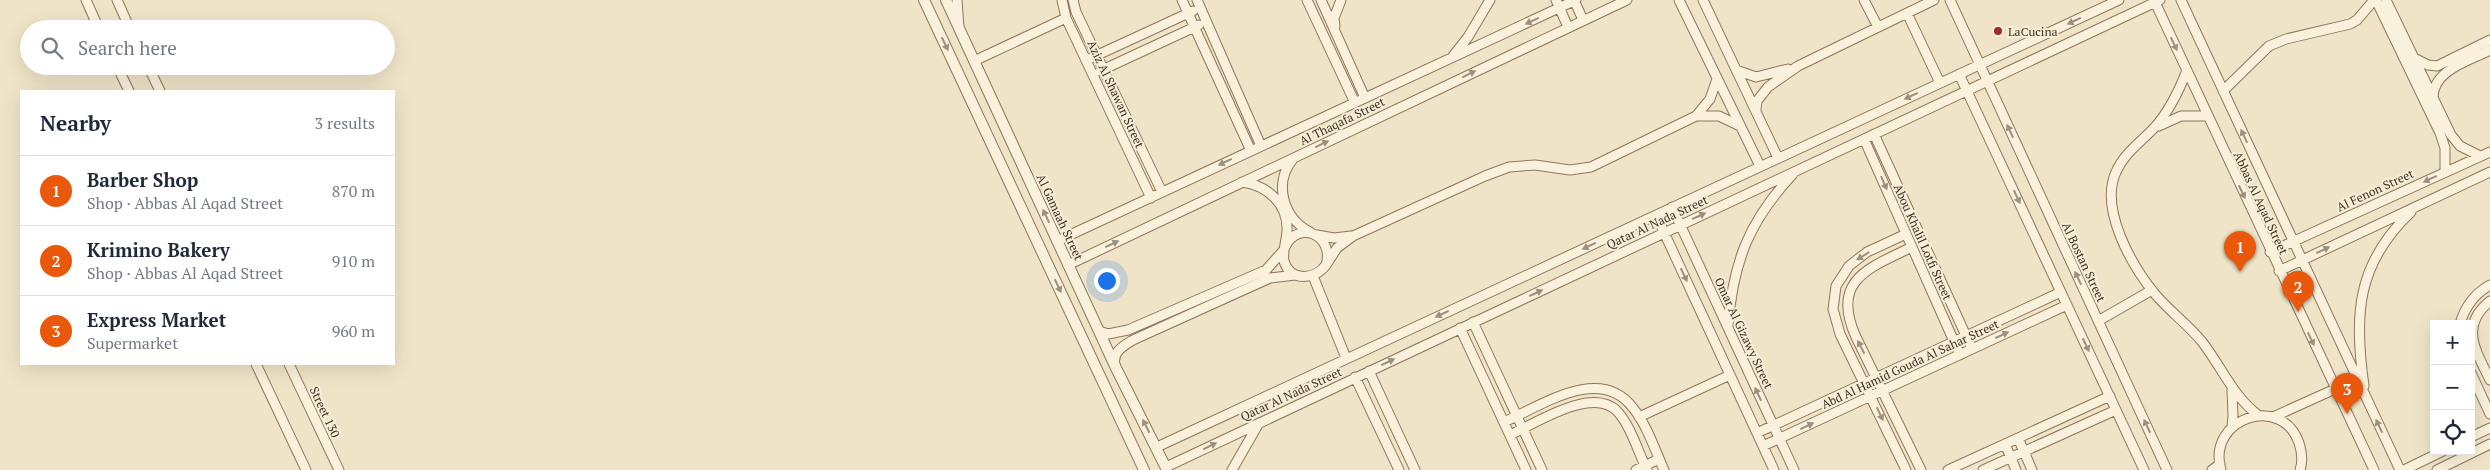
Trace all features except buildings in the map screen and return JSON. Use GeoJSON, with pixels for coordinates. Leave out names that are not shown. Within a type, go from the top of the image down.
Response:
{"type":"FeatureCollection","features":[{"type":"Feature","properties":{"kind":"street"},"geometry":{"type":"LineString","coordinates":[[86,0],[96,20]]}},
{"type":"Feature","properties":{"kind":"street"},"geometry":{"type":"LineString","coordinates":[[117,0],[126,20]]}},
{"type":"Feature","properties":{"kind":"street"},"geometry":{"type":"LineString","coordinates":[[924,0],[1144,470]]}},
{"type":"Feature","properties":{"kind":"street","name":"Al Gamaah Street"},"geometry":{"type":"LineString","coordinates":[[946,0],[1098,331],[1166,468]]}},
{"type":"Feature","properties":{"kind":"street"},"geometry":{"type":"LineString","coordinates":[[957,0],[960,29]]}},
{"type":"Feature","properties":{"kind":"street","name":"Aziz Al Shawan Street"},"geometry":{"type":"LineString","coordinates":[[1062,0],[1066,18],[1150,198]]}},
{"type":"Feature","properties":{"kind":"street","name":"Aziz Al Shawan Street"},"geometry":{"type":"LineString","coordinates":[[1073,0],[1076,12],[1162,192]]}},
{"type":"Feature","properties":{"kind":"street"},"geometry":{"type":"LineString","coordinates":[[1182,0],[1251,151]]}},
{"type":"Feature","properties":{"kind":"street"},"geometry":{"type":"LineString","coordinates":[[1307,0],[1355,103]]}},
{"type":"Feature","properties":{"kind":"street"},"geometry":{"type":"LineString","coordinates":[[1321,0],[1365,98]]}},
{"type":"Feature","properties":{"kind":"street"},"geometry":{"type":"LineString","coordinates":[[1335,31],[1334,18],[1341,0]]}},
{"type":"Feature","properties":{"kind":"street"},"geometry":{"type":"LineString","coordinates":[[1450,59],[1468,37],[1490,0]]}},
{"type":"Feature","properties":{"kind":"street"},"geometry":{"type":"LineString","coordinates":[[1575,0],[1583,20]]}},
{"type":"Feature","properties":{"kind":"street","name":"Al Thaqafa Street"},"geometry":{"type":"LineString","coordinates":[[1057,241],[1450,59],[1558,4],[1575,0]]}},
{"type":"Feature","properties":{"kind":"street","name":"Al Thaqafa Street"},"geometry":{"type":"LineString","coordinates":[[1068,265],[1627,0]]}},
{"type":"Feature","properties":{"kind":"street"},"geometry":{"type":"LineString","coordinates":[[1679,0],[1760,166]]}},
{"type":"Feature","properties":{"kind":"street"},"geometry":{"type":"LineString","coordinates":[[1703,0],[1778,158]]}},
{"type":"Feature","properties":{"kind":"street"},"geometry":{"type":"LineString","coordinates":[[1864,0],[1878,27]]}},
{"type":"Feature","properties":{"kind":"street"},"geometry":{"type":"LineString","coordinates":[[1756,110],[1758,101],[1768,87],[1798,66],[1934,0]]}},
{"type":"Feature","properties":{"kind":"street","name":"Al Bostan Street"},"geometry":{"type":"LineString","coordinates":[[1950,0],[2167,470]]}},
{"type":"Feature","properties":{"kind":"street","name":"Qatar Al Nada Street"},"geometry":{"type":"LineString","coordinates":[[1156,447],[2119,0]]}},
{"type":"Feature","properties":{"kind":"street","name":"Abbas Al Aqad Street"},"geometry":{"type":"LineString","coordinates":[[2181,0],[2400,470]]}},
{"type":"Feature","properties":{"kind":"street"},"geometry":{"type":"LineString","coordinates":[[2223,91],[2269,46],[2286,39],[2350,24],[2357,20],[2375,0],[2440,133],[2446,156],[2445,172]]}},
{"type":"Feature","properties":{"kind":"street"},"geometry":{"type":"LineString","coordinates":[[2386,0],[2451,135],[2460,146],[2480,156]]}},
{"type":"Feature","properties":{"kind":"street","name":"Qatar Al Nada Street"},"geometry":{"type":"LineString","coordinates":[[1166,468],[1259,422],[2156,1]]}},
{"type":"Feature","properties":{"kind":"street","name":"Abbas Al Aqad Street"},"geometry":{"type":"LineString","coordinates":[[2156,1],[2270,252],[2374,470]]}},
{"type":"Feature","properties":{"kind":"street"},"geometry":{"type":"LineString","coordinates":[[1086,61],[1188,13],[1198,4],[1262,146]]}},
{"type":"Feature","properties":{"kind":"street"},"geometry":{"type":"LineString","coordinates":[[1558,4],[1568,27]]}},
{"type":"Feature","properties":{"kind":"street"},"geometry":{"type":"LineString","coordinates":[[1907,13],[1940,83]]}},
{"type":"Feature","properties":{"kind":"street"},"geometry":{"type":"LineString","coordinates":[[974,61],[1066,18]]}},
{"type":"Feature","properties":{"kind":"street"},"geometry":{"type":"LineString","coordinates":[[1093,74],[1206,22]]}},
{"type":"Feature","properties":{"kind":"street"},"geometry":{"type":"LineString","coordinates":[[2414,58],[2428,65],[2437,66],[2490,40]]}},
{"type":"Feature","properties":{"kind":"street"},"geometry":{"type":"LineString","coordinates":[[2433,99],[2434,86],[2442,75],[2490,50]]}},
{"type":"Feature","properties":{"kind":"street"},"geometry":{"type":"LineString","coordinates":[[1736,70],[1756,77],[1798,66]]}},
{"type":"Feature","properties":{"kind":"street"},"geometry":{"type":"LineString","coordinates":[[2187,70],[2174,101],[2154,128],[2124,158],[2115,173],[2111,190],[2111,208],[2116,225],[2134,261],[2152,290],[2198,337],[2215,359],[2232,390],[2258,415]]}},
{"type":"Feature","properties":{"kind":"street"},"geometry":{"type":"LineString","coordinates":[[1959,74],[2144,470]]}},
{"type":"Feature","properties":{"kind":"street"},"geometry":{"type":"LineString","coordinates":[[121,75],[129,90]]}},
{"type":"Feature","properties":{"kind":"street"},"geometry":{"type":"LineString","coordinates":[[152,75],[160,90]]}},
{"type":"Feature","properties":{"kind":"street"},"geometry":{"type":"LineString","coordinates":[[1099,373],[1115,366],[1114,358],[1116,353],[1133,340],[1270,278],[1282,274],[1295,274],[1304,277],[1313,276],[1326,265],[1337,248],[1354,236],[1496,172],[1522,165],[1540,165],[1570,170],[1591,167],[1696,116],[1710,99],[1717,79]]}},
{"type":"Feature","properties":{"kind":"street"},"geometry":{"type":"LineString","coordinates":[[1696,116],[1719,116],[1740,126]]}},
{"type":"Feature","properties":{"kind":"street"},"geometry":{"type":"LineString","coordinates":[[2154,128],[2181,116],[2208,116]]}},
{"type":"Feature","properties":{"kind":"street","name":"Abou Khalil Lotfi Street"},"geometry":{"type":"LineString","coordinates":[[1874,134],[1972,349]]}},
{"type":"Feature","properties":{"kind":"street","name":"Abou Khalil Lotfi Street"},"geometry":{"type":"LineString","coordinates":[[1864,139],[1960,355]]}},
{"type":"Feature","properties":{"kind":"street","name":"Al Fenon Street"},"geometry":{"type":"LineString","coordinates":[[2270,252],[2490,152]]}},
{"type":"Feature","properties":{"kind":"street"},"geometry":{"type":"LineString","coordinates":[[1294,158],[1285,174],[1283,197],[1293,219],[1322,240],[1327,247],[1326,265]]}},
{"type":"Feature","properties":{"kind":"street"},"geometry":{"type":"LineString","coordinates":[[1728,328],[1730,297],[1740,252],[1756,220],[1772,196],[1797,170]]}},
{"type":"Feature","properties":{"kind":"street"},"geometry":{"type":"LineString","coordinates":[[2279,271],[2490,172]]}},
{"type":"Feature","properties":{"kind":"street"},"geometry":{"type":"LineString","coordinates":[[1242,182],[1263,188],[1280,203],[1287,224],[1284,249],[1286,265],[1295,274]]}},
{"type":"Feature","properties":{"kind":"street"},"geometry":{"type":"LineString","coordinates":[[2366,396],[2358,347],[2358,324],[2366,280],[2386,240],[2417,206]]}},
{"type":"Feature","properties":{"kind":"street","name":"Omar Al Gizawy Street"},"geometry":{"type":"LineString","coordinates":[[1672,207],[1794,470]]}},
{"type":"Feature","properties":{"kind":"street"},"geometry":{"type":"LineString","coordinates":[[1656,215],[1774,470]]}},
{"type":"Feature","properties":{"kind":"street"},"geometry":{"type":"LineString","coordinates":[[1098,331],[1108,334],[1128,330],[1266,270],[1296,234],[1314,234],[1334,238],[1354,236]]}},
{"type":"Feature","properties":{"kind":"street"},"geometry":{"type":"LineString","coordinates":[[1906,234],[1858,258],[1841,275],[1833,297],[1835,321],[1906,470]]}},
{"type":"Feature","properties":{"kind":"street"},"geometry":{"type":"LineString","coordinates":[[1912,247],[1860,275],[1848,293],[1846,304],[1850,325],[1921,470]]}},
{"type":"Feature","properties":{"kind":"street"},"geometry":{"type":"LineString","coordinates":[[1313,276],[1346,358]]}},
{"type":"Feature","properties":{"kind":"street"},"geometry":{"type":"LineString","coordinates":[[2461,320],[2464,311],[2472,299],[2490,285]]}},
{"type":"Feature","properties":{"kind":"street"},"geometry":{"type":"LineString","coordinates":[[2098,321],[2152,290]]}},
{"type":"Feature","properties":{"kind":"street","name":"Abd Al Hamid Gouda Al Sahar Street"},"geometry":{"type":"LineString","coordinates":[[1757,433],[2061,292]]}},
{"type":"Feature","properties":{"kind":"street"},"geometry":{"type":"LineString","coordinates":[[2490,301],[2477,315],[2472,336],[2474,346],[2490,380]]}},
{"type":"Feature","properties":{"kind":"street","name":"Abd Al Hamid Gouda Al Sahar Street"},"geometry":{"type":"LineString","coordinates":[[1763,446],[2067,305]]}},
{"type":"Feature","properties":{"kind":"street"},"geometry":{"type":"LineString","coordinates":[[1473,322],[1542,470]]}},
{"type":"Feature","properties":{"kind":"street"},"geometry":{"type":"LineString","coordinates":[[1460,328],[1526,470]]}},
{"type":"Feature","properties":{"kind":"street"},"geometry":{"type":"LineString","coordinates":[[256,365],[306,470]]}},
{"type":"Feature","properties":{"kind":"street","name":"Street 130"},"geometry":{"type":"LineString","coordinates":[[289,365],[339,470]]}},
{"type":"Feature","properties":{"kind":"street"},"geometry":{"type":"LineString","coordinates":[[1355,377],[1400,470],[1414,467],[1369,371]]}},
{"type":"Feature","properties":{"kind":"street"},"geometry":{"type":"LineString","coordinates":[[1639,417],[1730,375]]}},
{"type":"Feature","properties":{"kind":"street"},"geometry":{"type":"LineString","coordinates":[[2475,382],[2490,414]]}},
{"type":"Feature","properties":{"kind":"street"},"geometry":{"type":"LineString","coordinates":[[1504,422],[1578,390],[1598,388],[1618,394],[1634,408],[1664,470]]}},
{"type":"Feature","properties":{"kind":"street"},"geometry":{"type":"LineString","coordinates":[[2273,417],[2335,389]]}},
{"type":"Feature","properties":{"kind":"street"},"geometry":{"type":"LineString","coordinates":[[2232,390],[2234,415],[2232,427]]}},
{"type":"Feature","properties":{"kind":"street"},"geometry":{"type":"LineString","coordinates":[[1948,470],[2110,396]]}},
{"type":"Feature","properties":{"kind":"street"},"geometry":{"type":"LineString","coordinates":[[1510,435],[1577,404],[1598,401],[1617,412],[1643,469],[1659,459]]}},
{"type":"Feature","properties":{"kind":"street"},"geometry":{"type":"LineString","coordinates":[[1983,470],[2116,410]]}},
{"type":"Feature","properties":{"kind":"street"},"geometry":{"type":"LineString","coordinates":[[2212,470],[2221,467],[2220,451],[2224,438],[2232,427],[2244,419],[2258,415],[2273,417],[2287,425],[2297,437],[2302,452],[2300,470]]}},
{"type":"Feature","properties":{"kind":"street"},"geometry":{"type":"LineString","coordinates":[[1232,470],[1259,422]]}},
{"type":"Feature","properties":{"kind":"street"},"geometry":{"type":"LineString","coordinates":[[2475,435],[2490,428]]}},
{"type":"Feature","properties":{"kind":"street"},"geometry":{"type":"LineString","coordinates":[[2018,438],[2032,470]]}},
{"type":"Feature","properties":{"kind":"street"},"geometry":{"type":"LineString","coordinates":[[2005,444],[2016,470]]}},
{"type":"Feature","properties":{"kind":"street"},"geometry":{"type":"LineString","coordinates":[[2437,470],[2490,444]]}},
{"type":"Feature","properties":{"kind":"street"},"geometry":{"type":"LineString","coordinates":[[2404,470],[2434,455]]}},
{"type":"Feature","properties":{"kind":"place","name":"LaCucina"},"geometry":{"type":"Point","coordinates":[1998,31]}},
{"type":"Feature","properties":{"kind":"place","name":"Barber Shop"},"geometry":{"type":"Point","coordinates":[2240,272]}},
{"type":"Feature","properties":{"kind":"place","name":"Krimino Bakery"},"geometry":{"type":"Point","coordinates":[2298,312]}},
{"type":"Feature","properties":{"kind":"place","name":"Express Market"},"geometry":{"type":"Point","coordinates":[2347,414]}}]}
